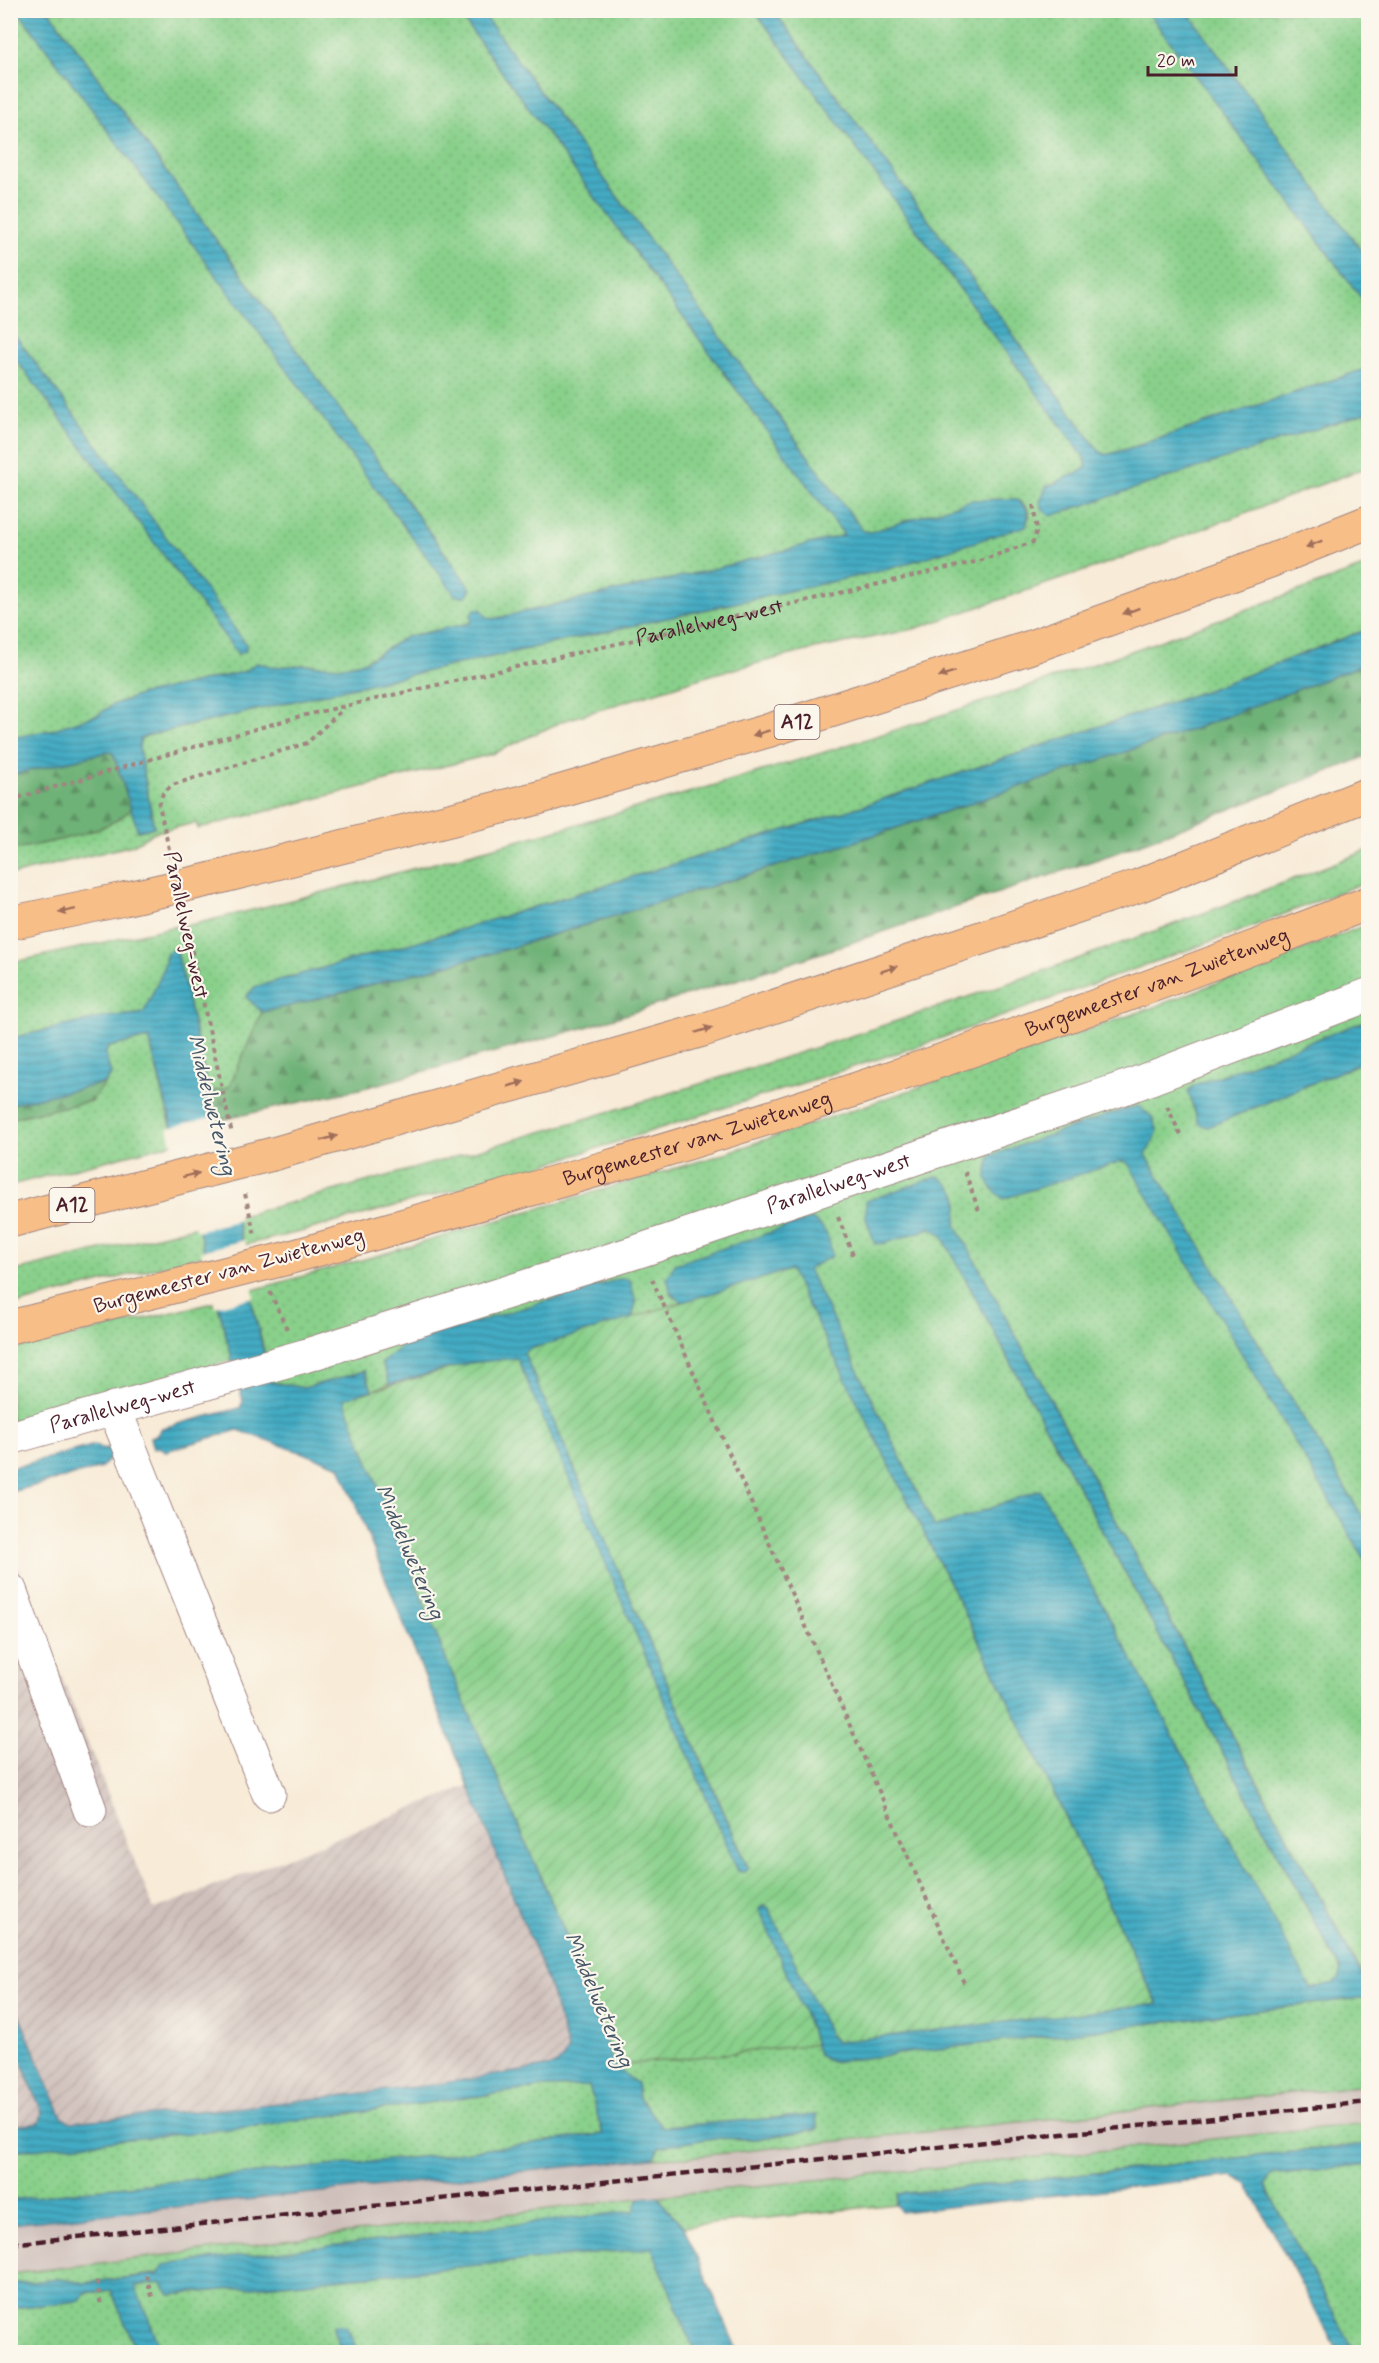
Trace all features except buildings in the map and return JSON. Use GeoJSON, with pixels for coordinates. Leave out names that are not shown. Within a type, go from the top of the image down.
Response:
{"type":"FeatureCollection","features":[{"type":"Feature","properties":{"kind":"main road","name":"A12"},"geometry":{"type":"LineString","coordinates":[[10,923],[212,879],[538,798],[767,731],[1028,648],[1270,561],[1368,522]]}},
{"type":"Feature","properties":{"kind":"main road","name":"A12"},"geometry":{"type":"LineString","coordinates":[[10,1221],[273,1154],[703,1030],[1138,886],[1368,794]]}},
{"type":"Feature","properties":{"kind":"main road","name":"Burgemeester van Zwietenweg"},"geometry":{"type":"LineString","coordinates":[[10,1328],[288,1258],[576,1176],[814,1103],[1070,1015],[1368,903]]}},
{"type":"Feature","properties":{"kind":"street","name":"Parallelweg-west"},"geometry":{"type":"LineString","coordinates":[[10,1438],[294,1359],[639,1251],[1130,1086],[1368,995]]}},
{"type":"Feature","properties":{"kind":"street"},"geometry":{"type":"LineString","coordinates":[[114,1408],[269,1794]]}},
{"type":"Feature","properties":{"kind":"street"},"geometry":{"type":"LineString","coordinates":[[10,1590],[90,1810]]}},
{"type":"Feature","properties":{"kind":"path","name":"Parallelweg-west"},"geometry":{"type":"LineString","coordinates":[[10,800],[297,717],[345,708],[978,561],[1033,542],[1037,530],[1034,504]]}},
{"type":"Feature","properties":{"kind":"path","name":"Parallelweg-west"},"geometry":{"type":"LineString","coordinates":[[172,863],[159,805],[163,793],[172,785],[307,743],[345,708]]}},
{"type":"Feature","properties":{"kind":"path","name":"Parallelweg-west"},"geometry":{"type":"LineString","coordinates":[[182,909],[256,1243]]}},
{"type":"Feature","properties":{"kind":"path"},"geometry":{"type":"LineString","coordinates":[[956,1144],[979,1211]]}},
{"type":"Feature","properties":{"kind":"path"},"geometry":{"type":"LineString","coordinates":[[827,1188],[854,1258]]}},
{"type":"Feature","properties":{"kind":"path"},"geometry":{"type":"LineString","coordinates":[[639,1251],[964,1983]]}},
{"type":"Feature","properties":{"kind":"path"},"geometry":{"type":"LineString","coordinates":[[268,1286],[284,1324],[294,1359]]}},
{"type":"Feature","properties":{"kind":"path"},"geometry":{"type":"LineString","coordinates":[[146,2275],[153,2300]]}},
{"type":"Feature","properties":{"kind":"path"},"geometry":{"type":"LineString","coordinates":[[97,2281],[101,2307]]}},
{"type":"Feature","properties":{"kind":"shaded area"},"geometry":{"type":"Polygon","coordinates":[[[10,1547],[154,1910],[468,1786],[548,1983],[568,2044],[567,2053],[562,2061],[553,2066],[431,2085],[243,2107],[78,2122],[70,2122],[61,2116],[11,1994],[10,1547]]]}},
{"type":"Feature","properties":{"kind":"shaded area"},"geometry":{"type":"Polygon","coordinates":[[[10,2035],[42,2112],[40,2123],[11,2126],[10,2035]]]}},
{"type":"Feature","properties":{"kind":"shaded area"},"geometry":{"type":"Polygon","coordinates":[[[1368,2085],[1368,2123],[659,2196],[11,2274],[10,2224],[653,2158],[689,2157],[1368,2085]]]}},
{"type":"Feature","properties":{"kind":"green space"},"geometry":{"type":"Polygon","coordinates":[[[11,11],[18,11],[194,244],[471,589],[49,11],[457,11],[844,535],[706,571],[493,619],[487,617],[472,620],[470,623],[406,637],[366,661],[340,667],[307,665],[275,667],[257,663],[243,672],[140,695],[112,705],[98,715],[51,730],[11,738],[11,11]]]}},
{"type":"Feature","properties":{"kind":"green space"},"geometry":{"type":"Polygon","coordinates":[[[481,11],[755,11],[1084,457],[1087,466],[1083,470],[1046,487],[1051,515],[1368,412],[1368,467],[1146,550],[914,629],[815,649],[714,674],[563,721],[492,754],[198,829],[196,823],[155,832],[133,845],[11,875],[10,850],[92,831],[108,825],[131,808],[138,831],[154,827],[139,748],[140,739],[146,736],[332,692],[889,569],[1030,517],[1027,507],[1016,499],[972,500],[871,532],[863,531],[481,11]]]}},
{"type":"Feature","properties":{"kind":"green space"},"geometry":{"type":"Polygon","coordinates":[[[774,11],[1147,11],[1368,307],[1368,368],[1134,447],[1106,455],[1099,451],[774,11]]]}},
{"type":"Feature","properties":{"kind":"green space"},"geometry":{"type":"Polygon","coordinates":[[[1187,11],[1368,11],[1368,260],[1187,11]]]}},
{"type":"Feature","properties":{"kind":"green space"},"geometry":{"type":"Polygon","coordinates":[[[1368,565],[1368,629],[1202,692],[850,810],[462,929],[255,987],[246,997],[262,1012],[229,1087],[209,1093],[176,947],[167,953],[162,973],[144,1012],[106,1017],[11,1038],[10,963],[172,927],[195,924],[324,892],[580,824],[708,787],[835,749],[1087,667],[1368,565]]]}},
{"type":"Feature","properties":{"kind":"green space"},"geometry":{"type":"Polygon","coordinates":[[[1368,663],[1368,756],[1113,854],[806,958],[586,1027],[364,1088],[216,1121],[209,1093],[229,1087],[262,1012],[500,951],[848,844],[1191,730],[1368,663]]]}},
{"type":"Feature","properties":{"kind":"green space"},"geometry":{"type":"Polygon","coordinates":[[[108,752],[113,753],[131,808],[108,825],[92,831],[11,850],[10,775],[108,752]]]}},
{"type":"Feature","properties":{"kind":"green space"},"geometry":{"type":"Polygon","coordinates":[[[1368,850],[1368,881],[1249,928],[922,1045],[535,1168],[300,1232],[243,1245],[237,1217],[524,1137],[808,1050],[1090,955],[1368,850]]]}},
{"type":"Feature","properties":{"kind":"green space"},"geometry":{"type":"Polygon","coordinates":[[[1368,924],[1368,1020],[1195,1085],[1188,1091],[1199,1124],[1208,1127],[1368,1060],[1368,1526],[1146,1155],[1122,1161],[1128,1162],[1368,1565],[1368,1983],[956,1225],[958,1204],[866,1218],[875,1243],[886,1243],[930,1228],[942,1236],[1341,1971],[1340,1979],[1334,1983],[1312,1989],[944,1525],[934,1526],[807,1268],[671,1293],[682,1302],[632,1318],[636,1303],[630,1280],[382,1363],[390,1384],[372,1390],[365,1371],[304,1388],[272,1382],[249,1291],[714,1157],[1154,1007],[1368,924]]]}},
{"type":"Feature","properties":{"kind":"green space"},"geometry":{"type":"Polygon","coordinates":[[[149,1038],[175,1143],[11,1185],[11,1118],[91,1101],[111,1075],[105,1053],[109,1047],[149,1038]]]}},
{"type":"Feature","properties":{"kind":"green space"},"geometry":{"type":"Polygon","coordinates":[[[105,1083],[91,1101],[11,1118],[10,1104],[105,1083]]]}},
{"type":"Feature","properties":{"kind":"green space"},"geometry":{"type":"Polygon","coordinates":[[[198,1226],[205,1255],[11,1306],[11,1272],[198,1226]]]}},
{"type":"Feature","properties":{"kind":"green space"},"geometry":{"type":"Polygon","coordinates":[[[790,1269],[976,1635],[1158,2005],[836,2042],[830,2036],[810,2028],[815,2044],[614,2066],[584,1976],[447,1662],[343,1399],[469,1363],[517,1357],[738,1871],[745,1872],[748,1867],[524,1353],[526,1350],[790,1269]]]}},
{"type":"Feature","properties":{"kind":"green space"},"geometry":{"type":"Polygon","coordinates":[[[217,1302],[233,1360],[11,1423],[10,1350],[217,1302]]]}},
{"type":"Feature","properties":{"kind":"green space"},"geometry":{"type":"Polygon","coordinates":[[[1368,1997],[1368,2085],[689,2157],[653,2158],[659,2147],[713,2138],[755,2139],[817,2129],[816,2115],[662,2127],[639,2098],[637,2084],[614,2066],[815,2044],[818,2055],[831,2062],[1368,1997]]]}},
{"type":"Feature","properties":{"kind":"green space"},"geometry":{"type":"Polygon","coordinates":[[[589,2086],[603,2134],[440,2155],[106,2188],[11,2200],[10,2151],[239,2128],[545,2087],[589,2086]]]}},
{"type":"Feature","properties":{"kind":"green space"},"geometry":{"type":"Polygon","coordinates":[[[1368,2123],[1368,2144],[898,2194],[896,2204],[684,2227],[663,2204],[659,2196],[1368,2123]]]}},
{"type":"Feature","properties":{"kind":"green space"},"geometry":{"type":"Polygon","coordinates":[[[1368,2164],[1368,2352],[1355,2352],[1265,2185],[1271,2175],[1368,2164]]]}},
{"type":"Feature","properties":{"kind":"green space"},"geometry":{"type":"Polygon","coordinates":[[[639,2198],[635,2211],[85,2283],[60,2279],[11,2284],[10,2274],[639,2198]]]}},
{"type":"Feature","properties":{"kind":"green space"},"geometry":{"type":"Polygon","coordinates":[[[652,2248],[695,2352],[358,2352],[346,2325],[333,2329],[342,2352],[162,2352],[134,2286],[161,2283],[171,2295],[652,2248]]]}},
{"type":"Feature","properties":{"kind":"green space"},"geometry":{"type":"Polygon","coordinates":[[[111,2290],[137,2352],[11,2352],[10,2308],[79,2301],[86,2293],[111,2290]]]}},
{"type":"Feature","properties":{"kind":"water"},"geometry":{"type":"Polygon","coordinates":[[[18,11],[49,11],[471,589],[466,596],[456,596],[18,11]]]}},
{"type":"Feature","properties":{"kind":"water"},"geometry":{"type":"Polygon","coordinates":[[[457,11],[481,11],[863,531],[871,532],[972,500],[1016,499],[1027,510],[1026,526],[889,569],[332,692],[146,736],[140,739],[139,748],[154,827],[138,831],[113,753],[108,752],[11,775],[11,738],[51,730],[98,715],[112,705],[140,695],[243,672],[257,663],[275,667],[307,665],[340,667],[366,661],[406,637],[470,623],[475,609],[481,609],[487,617],[493,619],[706,571],[844,535],[457,11]]]}},
{"type":"Feature","properties":{"kind":"water"},"geometry":{"type":"Polygon","coordinates":[[[755,11],[774,11],[1099,451],[1106,455],[1134,447],[1368,368],[1368,412],[1051,516],[1043,510],[1040,502],[1046,487],[1083,470],[1087,466],[1084,457],[755,11]]]}},
{"type":"Feature","properties":{"kind":"water"},"geometry":{"type":"Polygon","coordinates":[[[1147,11],[1187,11],[1368,260],[1368,307],[1147,11]]]}},
{"type":"Feature","properties":{"kind":"water"},"geometry":{"type":"Polygon","coordinates":[[[11,330],[246,644],[246,651],[238,654],[11,353],[11,330]]]}},
{"type":"Feature","properties":{"kind":"water"},"geometry":{"type":"Polygon","coordinates":[[[1368,629],[1368,663],[1191,730],[848,844],[500,951],[290,1006],[262,1012],[246,997],[255,987],[462,929],[850,810],[1202,692],[1368,629]]]}},
{"type":"Feature","properties":{"kind":"water","name":"Middelwetering"},"geometry":{"type":"Polygon","coordinates":[[[176,947],[246,1260],[249,1291],[271,1382],[304,1388],[365,1371],[372,1390],[344,1399],[447,1662],[584,1976],[614,2066],[637,2084],[639,2098],[662,2127],[816,2115],[817,2129],[755,2139],[713,2138],[659,2147],[653,2158],[11,2224],[11,2200],[106,2188],[440,2155],[603,2134],[589,2086],[545,2087],[239,2128],[11,2151],[11,2126],[40,2123],[42,2112],[11,2035],[10,1994],[61,2115],[70,2122],[243,2107],[431,2085],[553,2066],[562,2061],[568,2049],[548,1983],[340,1466],[238,1430],[166,1451],[159,1447],[153,1449],[150,1437],[157,1435],[162,1428],[240,1408],[243,1401],[149,1038],[109,1047],[105,1053],[111,1075],[105,1083],[11,1104],[11,1038],[106,1017],[144,1012],[162,973],[167,953],[176,947]]]}},
{"type":"Feature","properties":{"kind":"water"},"geometry":{"type":"Polygon","coordinates":[[[1368,1020],[1368,1060],[1208,1127],[1199,1124],[1188,1091],[1195,1085],[1368,1020]]]}},
{"type":"Feature","properties":{"kind":"water"},"geometry":{"type":"Polygon","coordinates":[[[1138,1106],[1151,1116],[1158,1131],[1146,1155],[1368,1526],[1368,1565],[1128,1163],[1122,1161],[1003,1199],[987,1180],[990,1156],[1138,1106]]]}},
{"type":"Feature","properties":{"kind":"water"},"geometry":{"type":"Polygon","coordinates":[[[939,1176],[952,1188],[957,1197],[956,1225],[1368,1983],[1368,1997],[831,2062],[818,2055],[810,2028],[759,1909],[764,1905],[769,1908],[830,2036],[836,2042],[1158,2004],[976,1635],[790,1270],[682,1302],[671,1293],[667,1278],[675,1264],[811,1219],[827,1234],[832,1256],[808,1269],[934,1526],[944,1525],[1040,1490],[1311,1989],[1334,1983],[1340,1979],[1341,1970],[942,1236],[930,1228],[886,1243],[875,1244],[866,1218],[866,1201],[939,1176]]]}},
{"type":"Feature","properties":{"kind":"water"},"geometry":{"type":"Polygon","coordinates":[[[623,1278],[630,1280],[636,1303],[632,1318],[527,1350],[524,1353],[748,1868],[745,1872],[738,1871],[517,1358],[469,1363],[390,1384],[382,1363],[406,1343],[623,1278]]]}},
{"type":"Feature","properties":{"kind":"water"},"geometry":{"type":"Polygon","coordinates":[[[95,1445],[103,1449],[110,1447],[113,1459],[107,1461],[101,1468],[11,1492],[11,1468],[95,1445]]]}},
{"type":"Feature","properties":{"kind":"water"},"geometry":{"type":"Polygon","coordinates":[[[1368,2144],[1368,2164],[1271,2175],[1265,2185],[1355,2352],[1338,2352],[1247,2184],[1232,2176],[901,2212],[896,2204],[898,2194],[1368,2144]]]}},
{"type":"Feature","properties":{"kind":"water"},"geometry":{"type":"Polygon","coordinates":[[[659,2196],[663,2204],[684,2227],[738,2352],[695,2352],[652,2248],[170,2295],[161,2283],[135,2286],[162,2352],[137,2352],[111,2290],[86,2293],[79,2301],[11,2308],[11,2284],[60,2279],[85,2283],[159,2274],[163,2265],[634,2211],[639,2198],[659,2196]]]}},
{"type":"Feature","properties":{"kind":"water"},"geometry":{"type":"Polygon","coordinates":[[[335,2325],[346,2325],[358,2352],[342,2352],[333,2329],[335,2325]]]}},
{"type":"Feature","properties":{"kind":"pier"},"geometry":{"type":"Polygon","coordinates":[[[218,1115],[240,1220],[196,1231],[168,1128],[218,1115]]]}},
{"type":"Feature","properties":{"kind":"pier"},"geometry":{"type":"Polygon","coordinates":[[[245,1240],[254,1297],[215,1307],[201,1251],[245,1240]]]}},
{"type":"Feature","properties":{"kind":"railway"},"geometry":{"type":"LineString","coordinates":[[10,2244],[1368,2102]]}}]}
